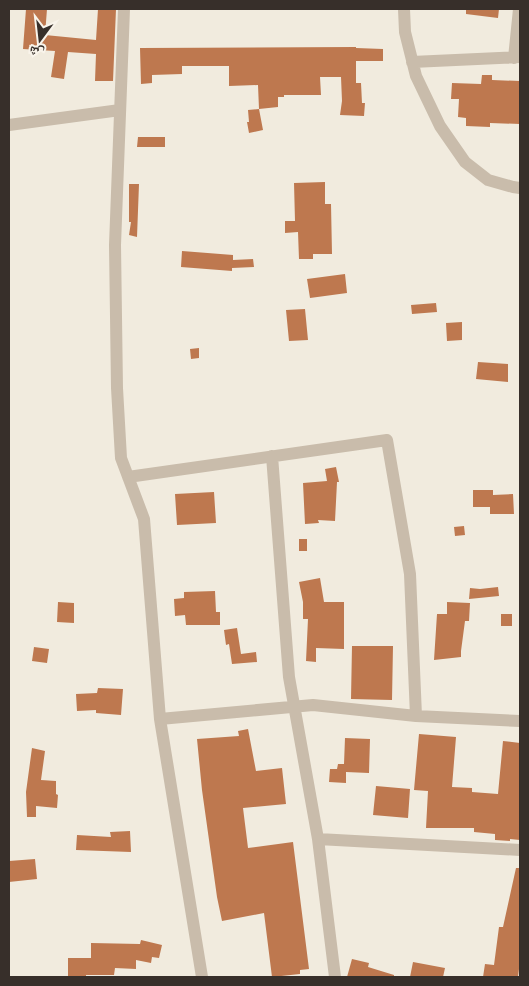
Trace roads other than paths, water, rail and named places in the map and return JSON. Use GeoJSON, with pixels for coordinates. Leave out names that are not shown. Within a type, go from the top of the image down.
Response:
{"type":"FeatureCollection","features":[{"type":"Feature","properties":{"kind":"street"},"geometry":{"type":"LineString","coordinates":[[124,9],[115,245],[117,388],[121,458],[144,519],[160,719],[202,977]]}},
{"type":"Feature","properties":{"kind":"street"},"geometry":{"type":"LineString","coordinates":[[404,9],[405,32],[416,76],[440,126],[465,162],[488,180],[520,188]]}},
{"type":"Feature","properties":{"kind":"street"},"geometry":{"type":"LineString","coordinates":[[412,62],[517,57],[519,9]]}},
{"type":"Feature","properties":{"kind":"street"},"geometry":{"type":"LineString","coordinates":[[9,125],[120,110]]}},
{"type":"Feature","properties":{"kind":"street"},"geometry":{"type":"LineString","coordinates":[[128,476],[387,440],[410,574],[416,716]]}},
{"type":"Feature","properties":{"kind":"street"},"geometry":{"type":"LineString","coordinates":[[272,456],[289,677],[318,839],[335,977]]}},
{"type":"Feature","properties":{"kind":"street"},"geometry":{"type":"LineString","coordinates":[[160,719],[313,705],[416,716],[520,721]]}},
{"type":"Feature","properties":{"kind":"street"},"geometry":{"type":"LineString","coordinates":[[318,839],[520,850]]}}]}
